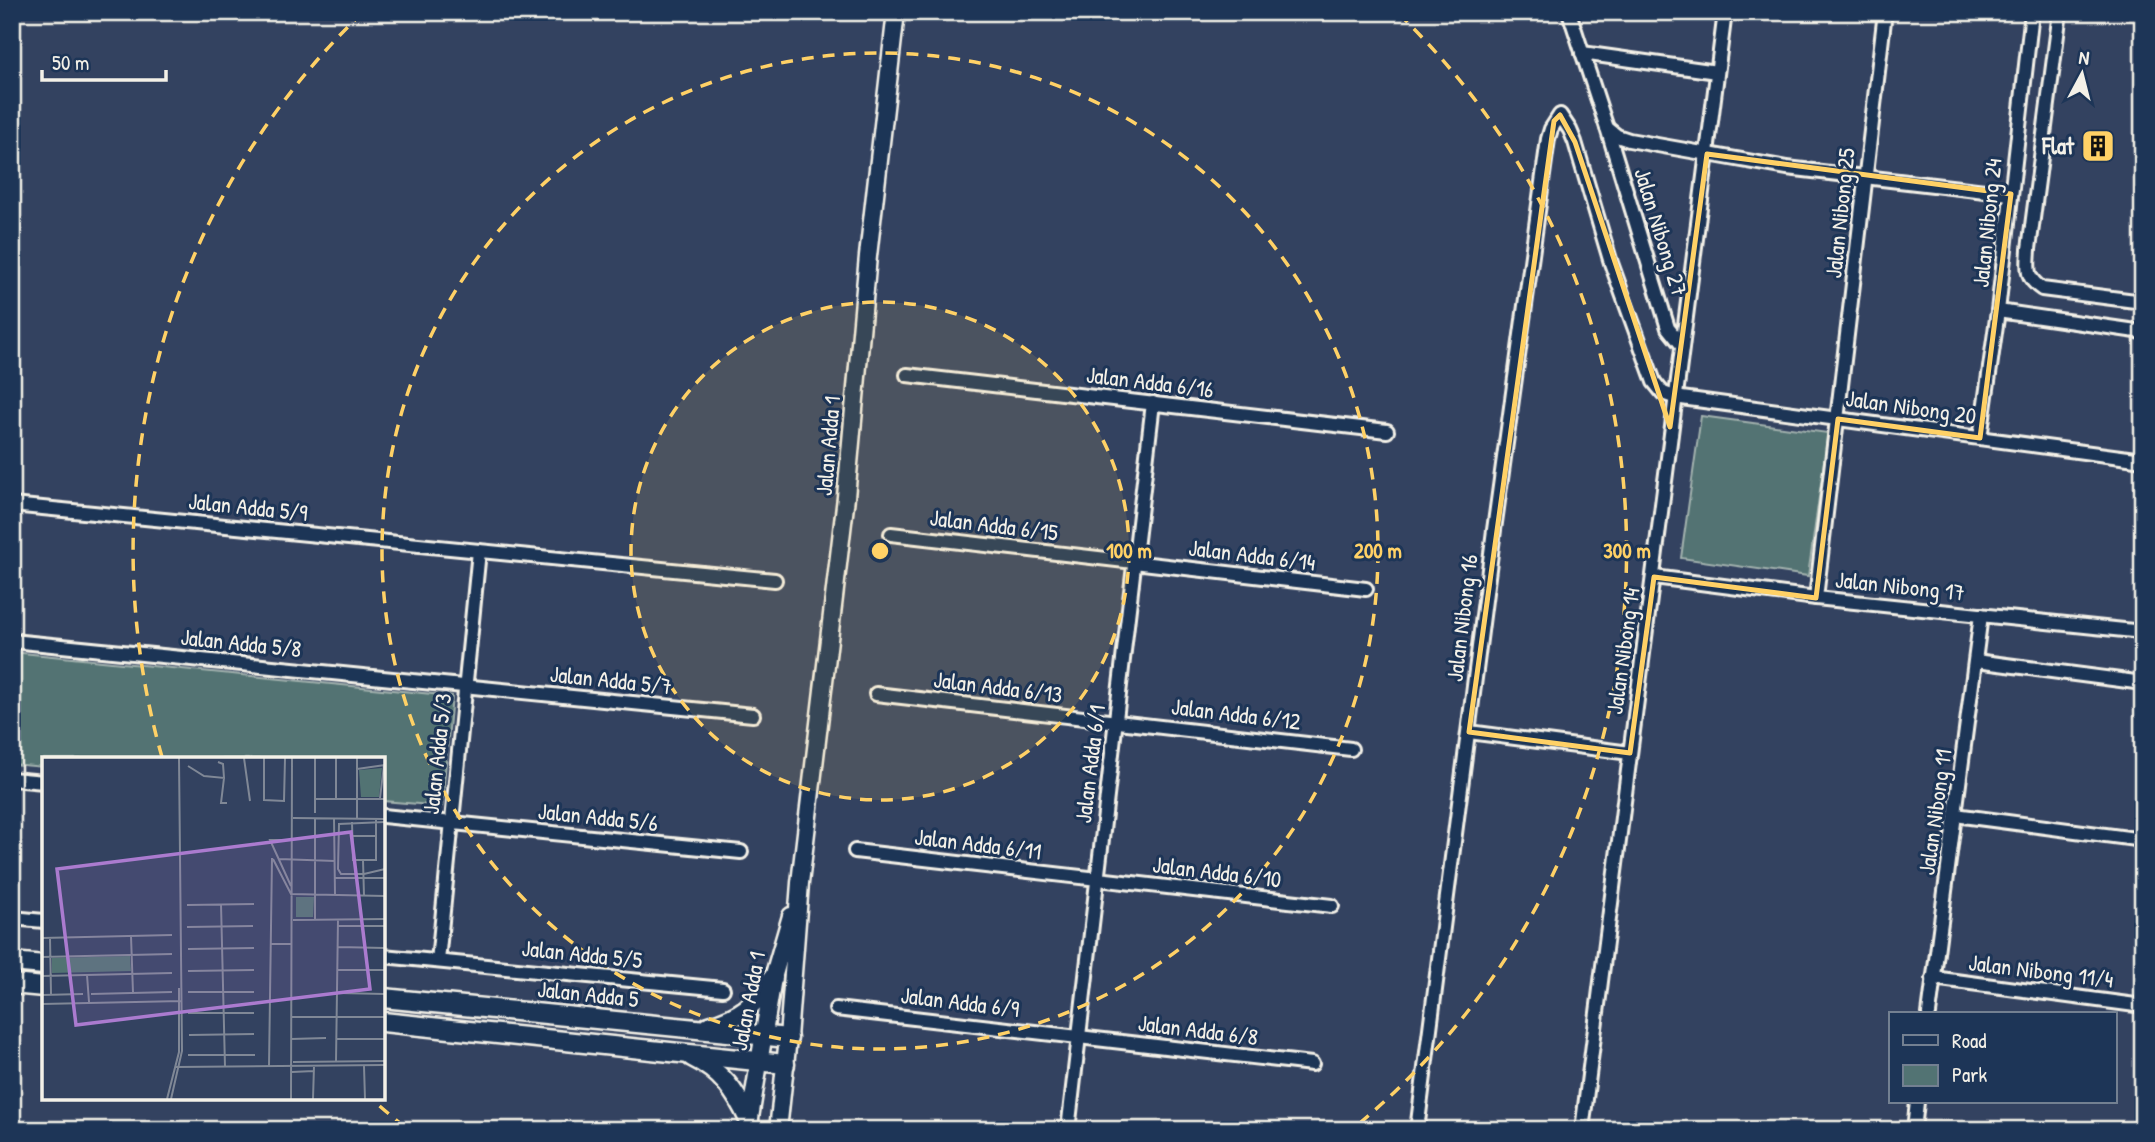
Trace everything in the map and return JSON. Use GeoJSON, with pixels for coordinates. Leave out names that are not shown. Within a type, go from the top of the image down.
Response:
{"type":"FeatureCollection","features":[{"type":"Feature","properties":{"kind":"main road"},"geometry":{"type":"LineString","coordinates":[[12,962],[42,965]]}},
{"type":"Feature","properties":{"kind":"main road"},"geometry":{"type":"LineString","coordinates":[[699,1029],[729,1020],[755,1004],[773,978]]}},
{"type":"Feature","properties":{"kind":"main road"},"geometry":{"type":"LineString","coordinates":[[12,984],[42,987]]}},
{"type":"Feature","properties":{"kind":"main road","name":"Jalan Adda 5"},"geometry":{"type":"LineString","coordinates":[[385,998],[788,1038]]}},
{"type":"Feature","properties":{"kind":"main road"},"geometry":{"type":"LineString","coordinates":[[385,1023],[785,1064]]}},
{"type":"Feature","properties":{"kind":"main road"},"geometry":{"type":"LineString","coordinates":[[687,1055],[705,1063],[724,1079],[738,1096],[749,1125]]}},
{"type":"Feature","properties":{"kind":"street","name":"Jalan Adda 1"},"geometry":{"type":"LineString","coordinates":[[778,1130],[800,883],[846,497],[867,256],[896,12]]}},
{"type":"Feature","properties":{"kind":"street","name":"Jalan Nibong 27"},"geometry":{"type":"LineString","coordinates":[[1569,12],[1668,328],[1681,344]]}},
{"type":"Feature","properties":{"kind":"street","name":"Jalan Nibong 14"},"geometry":{"type":"LineString","coordinates":[[1582,1130],[1724,12]]}},
{"type":"Feature","properties":{"kind":"street","name":"Jalan Nibong 25"},"geometry":{"type":"LineString","coordinates":[[1816,598],[1885,12]]}},
{"type":"Feature","properties":{"kind":"street","name":"Jalan Nibong 24"},"geometry":{"type":"LineString","coordinates":[[1980,438],[1998,311],[2032,12]]}},
{"type":"Feature","properties":{"kind":"street"},"geometry":{"type":"LineString","coordinates":[[2060,12],[2028,271],[2031,281],[2042,289],[2143,302]]}},
{"type":"Feature","properties":{"kind":"street"},"geometry":{"type":"LineString","coordinates":[[1582,53],[1717,72]]}},
{"type":"Feature","properties":{"kind":"street","name":"Jalan Nibong 16"},"geometry":{"type":"LineString","coordinates":[[1417,1130],[1548,139],[1550,128],[1560,116],[1575,142],[1611,263],[1654,382],[1663,393],[1674,397]]}},
{"type":"Feature","properties":{"kind":"street"},"geometry":{"type":"LineString","coordinates":[[1607,128],[1618,136],[1629,139],[1787,168],[2011,194]]}},
{"type":"Feature","properties":{"kind":"street"},"geometry":{"type":"LineString","coordinates":[[1998,311],[2143,332]]}},
{"type":"Feature","properties":{"kind":"street","name":"Jalan Adda 6/16"},"geometry":{"type":"LineString","coordinates":[[907,375],[1387,431]]}},
{"type":"Feature","properties":{"kind":"street","name":"Jalan Nibong 20"},"geometry":{"type":"LineString","coordinates":[[1674,397],[2143,460]]}},
{"type":"Feature","properties":{"kind":"street","name":"Jalan Adda 6/1"},"geometry":{"type":"LineString","coordinates":[[1068,1130],[1153,403]]}},
{"type":"Feature","properties":{"kind":"street","name":"Jalan Adda 5/9"},"geometry":{"type":"LineString","coordinates":[[12,505],[479,551]]}},
{"type":"Feature","properties":{"kind":"street","name":"Jalan Adda 6/15"},"geometry":{"type":"LineString","coordinates":[[891,534],[1134,563]]}},
{"type":"Feature","properties":{"kind":"street"},"geometry":{"type":"LineString","coordinates":[[479,551],[775,580]]}},
{"type":"Feature","properties":{"kind":"street","name":"Jalan Adda 5/3"},"geometry":{"type":"LineString","coordinates":[[438,961],[479,551]]}},
{"type":"Feature","properties":{"kind":"street","name":"Jalan Adda 6/14"},"geometry":{"type":"LineString","coordinates":[[1134,563],[1366,589]]}},
{"type":"Feature","properties":{"kind":"street","name":"Jalan Nibong 17"},"geometry":{"type":"LineString","coordinates":[[1654,577],[1816,598],[2143,632]]}},
{"type":"Feature","properties":{"kind":"street","name":"Jalan Nibong 11"},"geometry":{"type":"LineString","coordinates":[[1929,1012],[1981,615]]}},
{"type":"Feature","properties":{"kind":"street","name":"Jalan Adda 5/8"},"geometry":{"type":"LineString","coordinates":[[12,641],[465,686]]}},
{"type":"Feature","properties":{"kind":"street"},"geometry":{"type":"LineString","coordinates":[[1976,661],[2143,683]]}},
{"type":"Feature","properties":{"kind":"street","name":"Jalan Adda 5/7"},"geometry":{"type":"LineString","coordinates":[[465,686],[752,715]]}},
{"type":"Feature","properties":{"kind":"street","name":"Jalan Adda 6/13"},"geometry":{"type":"LineString","coordinates":[[876,694],[1116,721]]}},
{"type":"Feature","properties":{"kind":"street","name":"Jalan Adda 6/12"},"geometry":{"type":"LineString","coordinates":[[1116,721],[1351,748]]}},
{"type":"Feature","properties":{"kind":"street"},"geometry":{"type":"LineString","coordinates":[[1469,732],[1630,752]]}},
{"type":"Feature","properties":{"kind":"street"},"geometry":{"type":"LineString","coordinates":[[12,779],[42,782]]}},
{"type":"Feature","properties":{"kind":"street"},"geometry":{"type":"LineString","coordinates":[[1955,815],[2143,840]]}},
{"type":"Feature","properties":{"kind":"street","name":"Jalan Adda 5/6"},"geometry":{"type":"LineString","coordinates":[[385,816],[741,852]]}},
{"type":"Feature","properties":{"kind":"street","name":"Jalan Adda 6/11"},"geometry":{"type":"LineString","coordinates":[[855,851],[1097,879]]}},
{"type":"Feature","properties":{"kind":"street","name":"Jalan Adda 6/10"},"geometry":{"type":"LineString","coordinates":[[1097,879],[1332,906]]}},
{"type":"Feature","properties":{"kind":"street","name":"Jalan Adda 1"},"geometry":{"type":"LineString","coordinates":[[749,1125],[773,978],[800,883]]}},
{"type":"Feature","properties":{"kind":"street"},"geometry":{"type":"LineString","coordinates":[[12,918],[42,921]]}},
{"type":"Feature","properties":{"kind":"street","name":"Jalan Adda 5/5"},"geometry":{"type":"LineString","coordinates":[[385,956],[723,989]]}},
{"type":"Feature","properties":{"kind":"street","name":"Jalan Nibong 11/4"},"geometry":{"type":"LineString","coordinates":[[1933,978],[2143,1006]]}},
{"type":"Feature","properties":{"kind":"street","name":"Jalan Adda 6/9"},"geometry":{"type":"LineString","coordinates":[[836,1009],[1079,1037]]}},
{"type":"Feature","properties":{"kind":"street","name":"Jalan Adda 6/8"},"geometry":{"type":"LineString","coordinates":[[1079,1037],[1312,1064]]}},
{"type":"Feature","properties":{"kind":"street"},"geometry":{"type":"LineString","coordinates":[[1914,1130],[1917,1104]]}},
{"type":"Feature","properties":{"kind":"highlighted area"},"geometry":{"type":"Polygon","coordinates":[[[1560,115],[1575,142],[1670,427],[1707,154],[2011,194],[1980,438],[1838,419],[1816,598],[1654,577],[1630,753],[1469,732],[1554,121],[1560,115]]]}},
{"type":"Feature","properties":{"kind":"green space"},"geometry":{"type":"Polygon","coordinates":[[[1701,416],[1828,433],[1808,576],[1681,558],[1701,416]]]}},
{"type":"Feature","properties":{"kind":"green space"},"geometry":{"type":"Polygon","coordinates":[[[12,652],[452,696],[442,806],[385,801],[385,757],[42,757],[42,767],[12,764],[12,652]]]}},
{"type":"Feature","properties":{"kind":"place","name":"Flat"},"geometry":{"type":"Point","coordinates":[2098,146]}}]}
